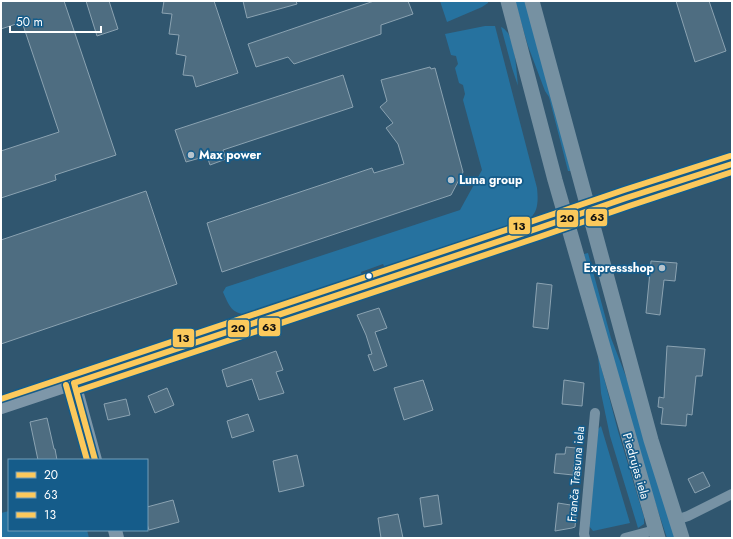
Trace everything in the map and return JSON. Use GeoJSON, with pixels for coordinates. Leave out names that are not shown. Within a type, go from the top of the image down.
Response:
{"type":"FeatureCollection","features":[{"type":"Feature","properties":{"kind":"main road","name":"Piedrujas iela"},"geometry":{"type":"LineString","coordinates":[[508,1],[555,180],[656,534]]}},
{"type":"Feature","properties":{"kind":"main road","name":"Piedrujas iela"},"geometry":{"type":"LineString","coordinates":[[532,1],[652,440],[682,538]]}},
{"type":"Feature","properties":{"kind":"street"},"geometry":{"type":"LineString","coordinates":[[1,407],[634,195],[732,164]]}},
{"type":"Feature","properties":{"kind":"street"},"geometry":{"type":"LineString","coordinates":[[74,382],[95,459]]}},
{"type":"Feature","properties":{"kind":"street","name":"Franča Trasuna iela"},"geometry":{"type":"LineString","coordinates":[[585,538],[584,534],[595,413]]}},
{"type":"Feature","properties":{"kind":"street"},"geometry":{"type":"LineString","coordinates":[[676,520],[688,516],[732,494]]}},
{"type":"Feature","properties":{"kind":"street"},"geometry":{"type":"LineString","coordinates":[[625,538],[656,534]]}},
{"type":"Feature","properties":{"kind":"shaded area"},"geometry":{"type":"Polygon","coordinates":[[[440,1],[488,1],[488,3],[447,22],[440,1]]]}},
{"type":"Feature","properties":{"kind":"shaded area"},"geometry":{"type":"Polygon","coordinates":[[[515,1],[525,1],[572,171],[568,171],[549,97],[545,91],[528,46],[515,1]]]}},
{"type":"Feature","properties":{"kind":"shaded area"},"geometry":{"type":"Polygon","coordinates":[[[485,26],[495,26],[537,188],[537,204],[533,215],[530,218],[520,221],[521,226],[400,262],[399,265],[385,268],[383,264],[361,272],[362,277],[355,281],[251,315],[236,312],[232,309],[223,292],[226,287],[460,210],[482,170],[463,100],[465,94],[463,85],[459,83],[455,68],[458,64],[456,56],[451,55],[445,34],[485,26]]]}},
{"type":"Feature","properties":{"kind":"shaded area"},"geometry":{"type":"Polygon","coordinates":[[[501,27],[506,30],[512,41],[518,86],[512,68],[501,27]]]}},
{"type":"Feature","properties":{"kind":"shaded area"},"geometry":{"type":"Polygon","coordinates":[[[588,253],[611,338],[632,392],[676,538],[667,538],[636,445],[584,254],[588,253]]]}},
{"type":"Feature","properties":{"kind":"shaded area"},"geometry":{"type":"Polygon","coordinates":[[[598,355],[618,431],[644,517],[644,524],[638,528],[610,436],[601,393],[598,355]]]}},
{"type":"Feature","properties":{"kind":"shaded area"},"geometry":{"type":"Polygon","coordinates":[[[601,426],[630,523],[593,531],[589,526],[598,429],[601,426]]]}},
{"type":"Feature","properties":{"kind":"shaded area"},"geometry":{"type":"Polygon","coordinates":[[[8,511],[8,531],[87,531],[89,538],[1,538],[1,513],[8,511]]]}},
{"type":"Feature","properties":{"kind":"building"},"geometry":{"type":"Polygon","coordinates":[[[1,1],[64,1],[116,155],[55,175],[56,180],[1,198],[1,151],[59,132],[22,22],[1,29],[1,1]]]}},
{"type":"Feature","properties":{"kind":"building"},"geometry":{"type":"Polygon","coordinates":[[[86,1],[109,1],[118,29],[97,36],[86,1]]]}},
{"type":"Feature","properties":{"kind":"building"},"geometry":{"type":"Polygon","coordinates":[[[164,1],[214,1],[238,73],[196,87],[193,76],[183,75],[186,56],[176,54],[179,35],[169,34],[172,14],[162,13],[164,1]]]}},
{"type":"Feature","properties":{"kind":"building"},"geometry":{"type":"Polygon","coordinates":[[[243,1],[296,1],[297,4],[247,18],[243,1]]]}},
{"type":"Feature","properties":{"kind":"building"},"geometry":{"type":"Polygon","coordinates":[[[374,1],[408,1],[413,14],[381,25],[381,34],[294,64],[288,57],[256,67],[248,44],[374,1]]]}},
{"type":"Feature","properties":{"kind":"building"},"geometry":{"type":"Polygon","coordinates":[[[676,1],[709,1],[726,51],[695,62],[676,1]]]}},
{"type":"Feature","properties":{"kind":"building"},"geometry":{"type":"Polygon","coordinates":[[[430,67],[431,69],[435,68],[463,172],[451,195],[222,272],[207,223],[372,168],[374,173],[404,164],[398,144],[386,128],[393,123],[380,107],[387,101],[381,80],[430,67]]]}},
{"type":"Feature","properties":{"kind":"building"},"geometry":{"type":"Polygon","coordinates":[[[343,75],[353,107],[223,150],[226,159],[210,165],[207,156],[186,162],[175,130],[343,75]]]}},
{"type":"Feature","properties":{"kind":"building"},"geometry":{"type":"Polygon","coordinates":[[[146,191],[177,284],[1,344],[1,240],[146,191]]]}},
{"type":"Feature","properties":{"kind":"building"},"geometry":{"type":"Polygon","coordinates":[[[651,261],[677,263],[675,281],[664,280],[660,315],[646,313],[651,261]]]}},
{"type":"Feature","properties":{"kind":"building"},"geometry":{"type":"Polygon","coordinates":[[[537,283],[552,285],[548,329],[533,327],[537,283]]]}},
{"type":"Feature","properties":{"kind":"building"},"geometry":{"type":"Polygon","coordinates":[[[379,308],[387,328],[375,332],[387,366],[374,371],[368,355],[372,354],[366,335],[357,315],[379,308]]]}},
{"type":"Feature","properties":{"kind":"building"},"geometry":{"type":"Polygon","coordinates":[[[667,346],[705,349],[702,376],[696,376],[692,415],[687,414],[686,426],[661,424],[663,408],[658,407],[659,397],[664,398],[667,346]]]}},
{"type":"Feature","properties":{"kind":"building"},"geometry":{"type":"Polygon","coordinates":[[[276,351],[283,370],[276,372],[284,393],[259,400],[252,379],[227,387],[222,370],[276,351]]]}},
{"type":"Feature","properties":{"kind":"building"},"geometry":{"type":"Polygon","coordinates":[[[423,380],[433,410],[404,420],[394,388],[423,380]]]}},
{"type":"Feature","properties":{"kind":"building"},"geometry":{"type":"Polygon","coordinates":[[[564,380],[584,383],[582,406],[562,404],[564,380]]]}},
{"type":"Feature","properties":{"kind":"building"},"geometry":{"type":"Polygon","coordinates":[[[167,388],[174,405],[155,413],[148,396],[167,388]]]}},
{"type":"Feature","properties":{"kind":"building"},"geometry":{"type":"Polygon","coordinates":[[[126,399],[130,415],[108,420],[104,404],[126,399]]]}},
{"type":"Feature","properties":{"kind":"building"},"geometry":{"type":"Polygon","coordinates":[[[248,414],[254,431],[232,438],[227,421],[248,414]]]}},
{"type":"Feature","properties":{"kind":"building"},"geometry":{"type":"Polygon","coordinates":[[[47,418],[57,459],[38,459],[30,422],[47,418]]]}},
{"type":"Feature","properties":{"kind":"building"},"geometry":{"type":"Polygon","coordinates":[[[566,447],[576,448],[573,475],[554,473],[556,454],[565,454],[566,447]]]}},
{"type":"Feature","properties":{"kind":"building"},"geometry":{"type":"Polygon","coordinates":[[[297,455],[304,486],[279,492],[273,461],[297,455]]]}},
{"type":"Feature","properties":{"kind":"building"},"geometry":{"type":"Polygon","coordinates":[[[703,472],[710,486],[695,493],[688,479],[703,472]]]}},
{"type":"Feature","properties":{"kind":"building"},"geometry":{"type":"Polygon","coordinates":[[[438,495],[442,524],[424,527],[420,498],[438,495]]]}},
{"type":"Feature","properties":{"kind":"building"},"geometry":{"type":"Polygon","coordinates":[[[173,500],[179,522],[149,530],[148,507],[173,500]]]}},
{"type":"Feature","properties":{"kind":"building"},"geometry":{"type":"Polygon","coordinates":[[[558,503],[577,506],[575,527],[555,531],[558,503]]]}},
{"type":"Feature","properties":{"kind":"building"},"geometry":{"type":"Polygon","coordinates":[[[398,514],[403,538],[381,538],[378,518],[398,514]]]}},
{"type":"Feature","properties":{"kind":"transit line","name":"13"},"geometry":{"type":"LineString","coordinates":[[1,399],[624,190],[730,156]]}},
{"type":"Feature","properties":{"kind":"transit line","name":"20"},"geometry":{"type":"LineString","coordinates":[[74,383],[626,198],[732,164]]}},
{"type":"Feature","properties":{"kind":"transit line","name":"63"},"geometry":{"type":"LineString","coordinates":[[77,391],[732,172]]}},
{"type":"Feature","properties":{"kind":"transit line","name":"20"},"geometry":{"type":"LineString","coordinates":[[74,383],[95,459]]}},
{"type":"Feature","properties":{"kind":"transit line","name":"63"},"geometry":{"type":"LineString","coordinates":[[66,385],[87,459]]}},
{"type":"Feature","properties":{"kind":"place","name":"Max power"},"geometry":{"type":"Point","coordinates":[191,155]}},
{"type":"Feature","properties":{"kind":"place","name":"Luna group"},"geometry":{"type":"Point","coordinates":[451,180]}},
{"type":"Feature","properties":{"kind":"place","name":"Expressshop"},"geometry":{"type":"Point","coordinates":[662,268]}}]}
